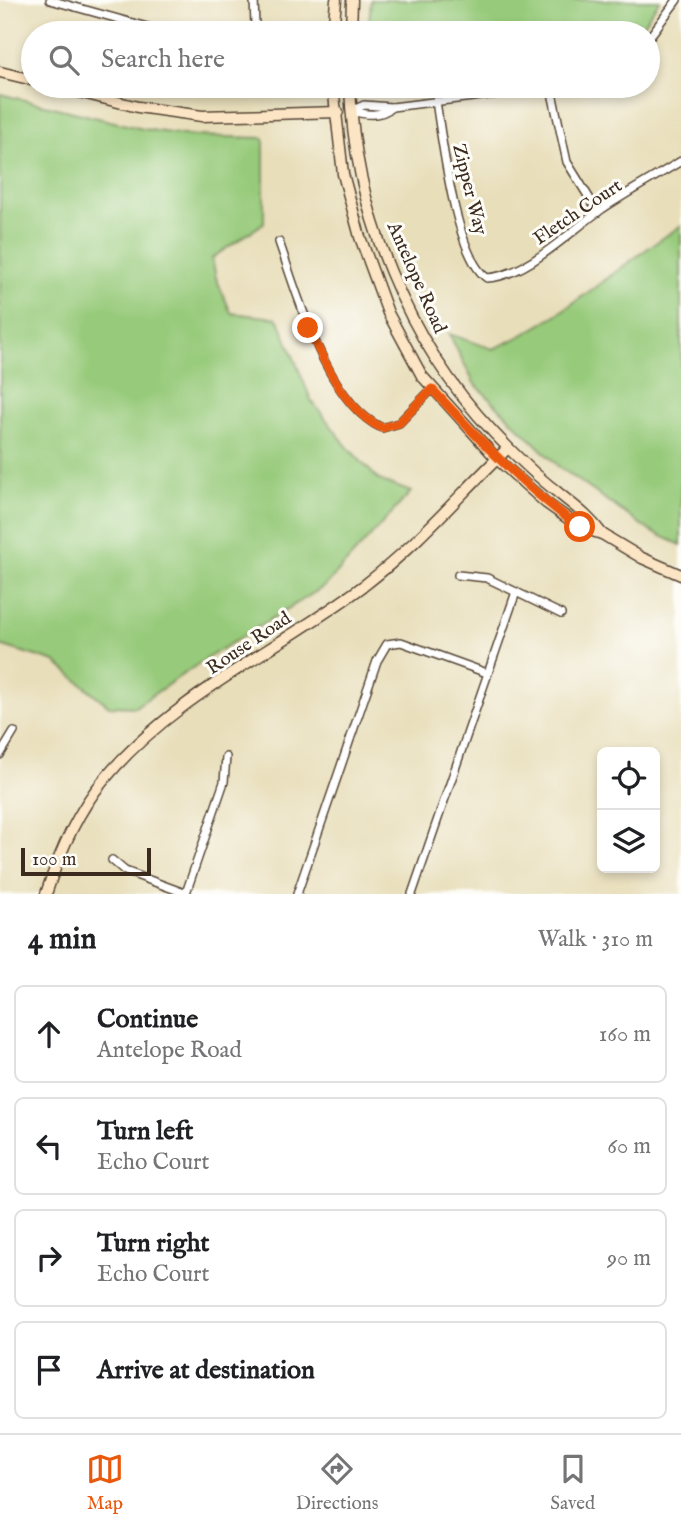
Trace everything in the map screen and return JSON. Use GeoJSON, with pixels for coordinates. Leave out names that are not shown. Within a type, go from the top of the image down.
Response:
{"type":"FeatureCollection","features":[{"type":"Feature","properties":{"kind":"street"},"geometry":{"type":"LineString","coordinates":[[50,0],[126,21]]}},
{"type":"Feature","properties":{"kind":"street"},"geometry":{"type":"LineString","coordinates":[[254,0],[255,21]]}},
{"type":"Feature","properties":{"kind":"street"},"geometry":{"type":"LineString","coordinates":[[334,21],[336,0]]}},
{"type":"Feature","properties":{"kind":"street"},"geometry":{"type":"LineString","coordinates":[[351,21],[352,0]]}},
{"type":"Feature","properties":{"kind":"street"},"geometry":{"type":"LineString","coordinates":[[660,23],[677,0]]}},
{"type":"Feature","properties":{"kind":"street"},"geometry":{"type":"LineString","coordinates":[[0,72],[21,77]]}},
{"type":"Feature","properties":{"kind":"street"},"geometry":{"type":"LineString","coordinates":[[102,98],[138,107],[202,116],[351,111],[365,114],[384,113],[392,107],[463,98]]}},
{"type":"Feature","properties":{"kind":"street"},"geometry":{"type":"LineString","coordinates":[[333,98],[334,112]]}},
{"type":"Feature","properties":{"kind":"street"},"geometry":{"type":"LineString","coordinates":[[350,98],[351,111]]}},
{"type":"Feature","properties":{"kind":"street"},"geometry":{"type":"LineString","coordinates":[[553,98],[567,162],[598,212]]}},
{"type":"Feature","properties":{"kind":"street","name":"Zipper Way"},"geometry":{"type":"LineString","coordinates":[[436,101],[450,187],[460,225],[475,267],[487,278]]}},
{"type":"Feature","properties":{"kind":"street","name":"Antelope Road"},"geometry":{"type":"LineString","coordinates":[[351,111],[365,193],[381,247],[412,317],[450,380],[509,448],[556,491],[587,513],[602,534]]}},
{"type":"Feature","properties":{"kind":"street","name":"Antelope Road"},"geometry":{"type":"LineString","coordinates":[[334,112],[342,174],[372,274],[401,342],[432,389],[497,459],[546,503],[580,527],[602,534],[642,558],[681,575]]}},
{"type":"Feature","properties":{"kind":"street","name":"Fletch Court"},"geometry":{"type":"LineString","coordinates":[[487,278],[504,275],[539,256],[598,212],[681,161]]}},
{"type":"Feature","properties":{"kind":"street"},"geometry":{"type":"LineString","coordinates":[[279,242],[308,328],[329,371],[362,415],[382,428],[399,423],[432,389]]}},
{"type":"Feature","properties":{"kind":"street","name":"Rouse Road"},"geometry":{"type":"LineString","coordinates":[[46,894],[72,828],[102,782],[149,732],[365,585],[396,559],[509,448]]}},
{"type":"Feature","properties":{"kind":"street"},"geometry":{"type":"LineString","coordinates":[[458,575],[486,578],[561,614]]}},
{"type":"Feature","properties":{"kind":"street"},"geometry":{"type":"LineString","coordinates":[[412,894],[516,592]]}},
{"type":"Feature","properties":{"kind":"street"},"geometry":{"type":"LineString","coordinates":[[298,894],[377,661],[387,644],[401,642],[487,673]]}},
{"type":"Feature","properties":{"kind":"street"},"geometry":{"type":"LineString","coordinates":[[0,755],[14,733]]}},
{"type":"Feature","properties":{"kind":"street"},"geometry":{"type":"LineString","coordinates":[[112,860],[125,870],[187,894],[224,782],[226,757]]}},
{"type":"Feature","properties":{"kind":"green space"},"geometry":{"type":"Polygon","coordinates":[[[371,0],[660,0],[645,21],[369,21],[371,0]]]}},
{"type":"Feature","properties":{"kind":"green space"},"geometry":{"type":"Polygon","coordinates":[[[0,94],[143,129],[191,136],[264,138],[264,223],[212,258],[216,278],[231,313],[276,318],[311,400],[350,450],[379,480],[411,492],[325,586],[204,660],[135,707],[109,706],[55,662],[0,645],[0,94]]]}},
{"type":"Feature","properties":{"kind":"green space"},"geometry":{"type":"Polygon","coordinates":[[[681,226],[681,545],[650,531],[558,466],[474,383],[449,334],[493,349],[519,337],[566,308],[681,226]]]}},
{"type":"Feature","properties":{"kind":"route"},"geometry":{"type":"LineString","coordinates":[[308,328],[329,371],[371,424],[382,428],[399,423],[432,389],[497,459],[546,503],[580,527]]}}]}
